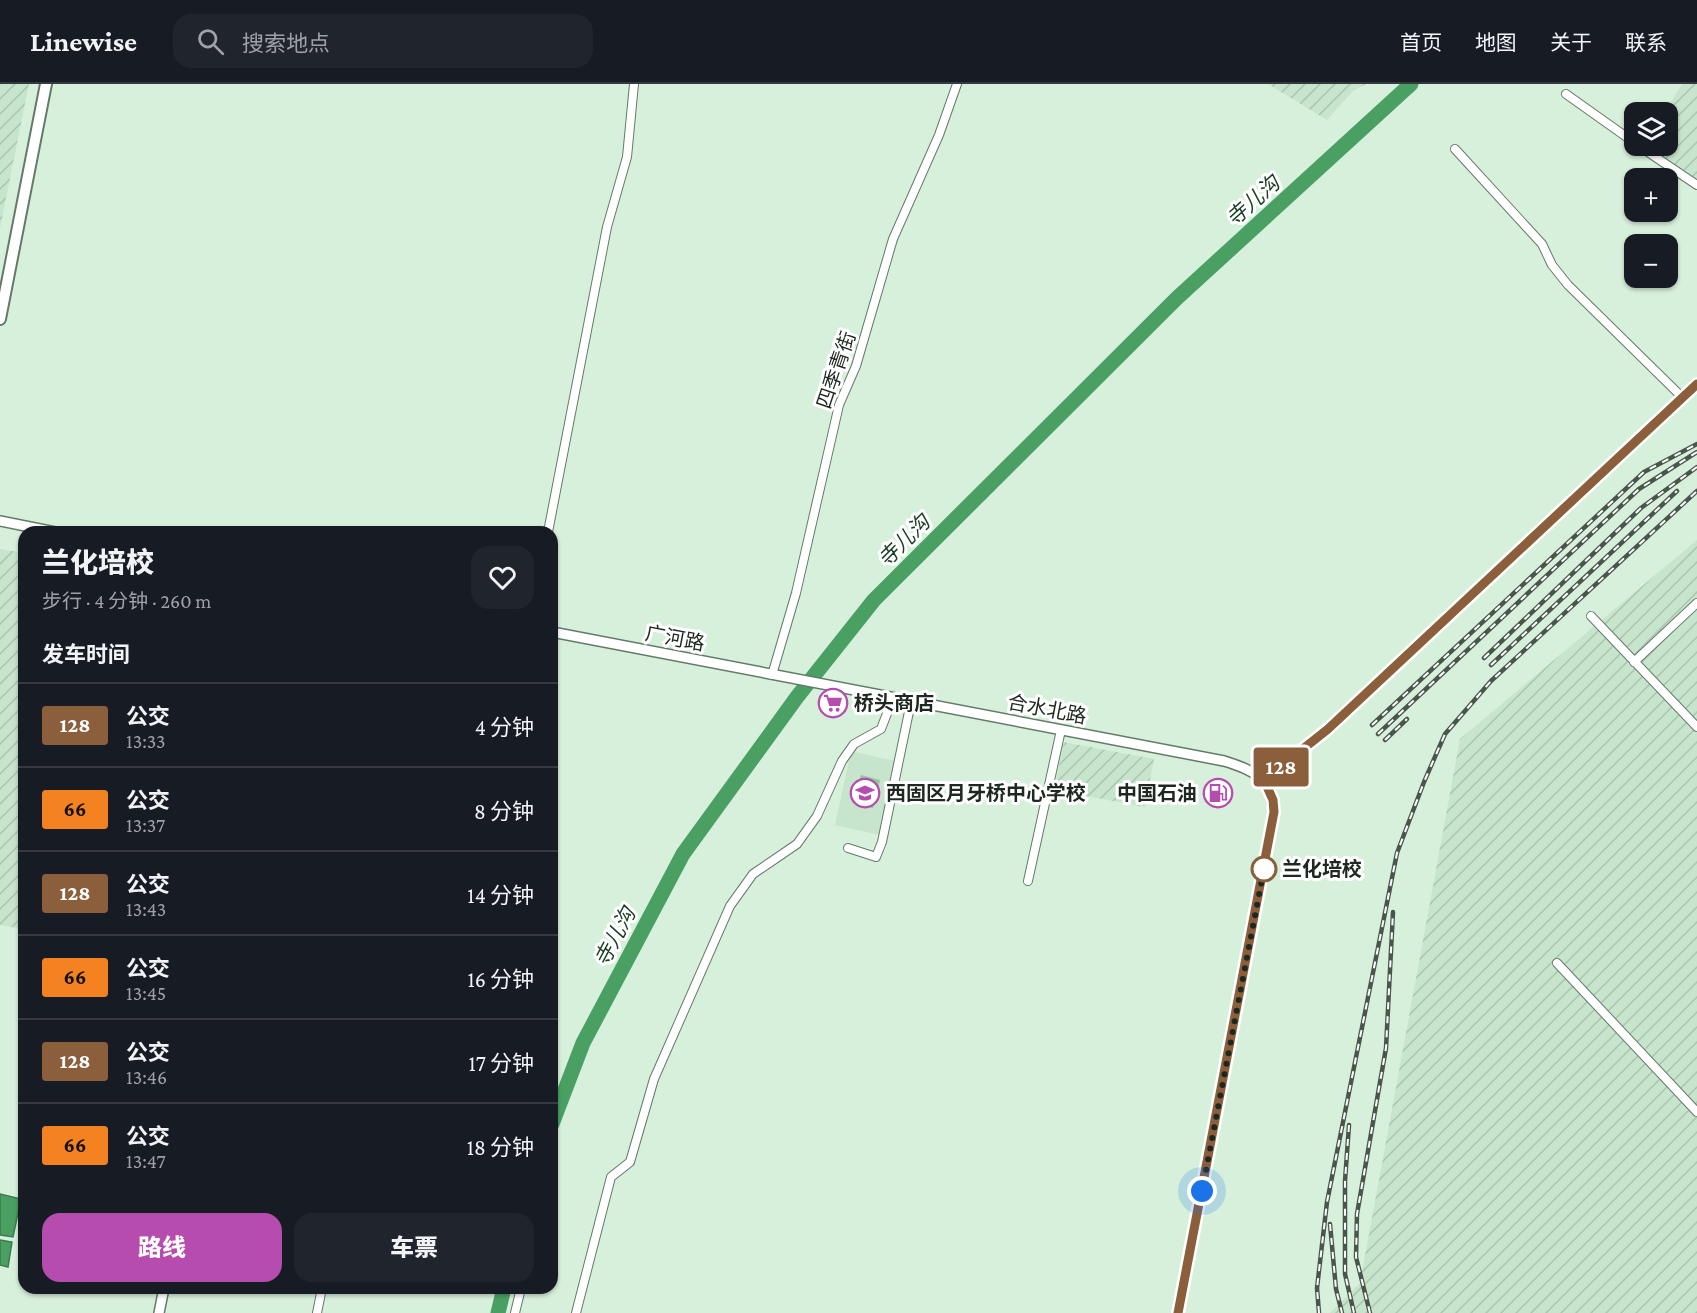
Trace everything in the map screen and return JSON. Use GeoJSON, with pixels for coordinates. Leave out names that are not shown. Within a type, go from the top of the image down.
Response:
{"type":"FeatureCollection","features":[{"type":"Feature","properties":{"kind":"main road"},"geometry":{"type":"LineString","coordinates":[[0,318],[46,84]]}},
{"type":"Feature","properties":{"kind":"street"},"geometry":{"type":"LineString","coordinates":[[549,526],[607,227],[627,157],[634,84]]}},
{"type":"Feature","properties":{"kind":"street","name":"四季青街"},"geometry":{"type":"LineString","coordinates":[[772,675],[796,592],[840,405],[856,366],[893,239],[939,135],[957,84]]}},
{"type":"Feature","properties":{"kind":"street"},"geometry":{"type":"LineString","coordinates":[[1566,94],[1624,135]]}},
{"type":"Feature","properties":{"kind":"street"},"geometry":{"type":"LineString","coordinates":[[1455,149],[1542,244],[1552,265],[1568,285],[1683,398]]}},
{"type":"Feature","properties":{"kind":"street"},"geometry":{"type":"LineString","coordinates":[[1655,156],[1697,185]]}},
{"type":"Feature","properties":{"kind":"street"},"geometry":{"type":"LineString","coordinates":[[1178,1313],[1274,812],[1273,800],[1264,780],[1328,729],[1697,384]]}},
{"type":"Feature","properties":{"kind":"street"},"geometry":{"type":"LineString","coordinates":[[0,521],[25,526]]}},
{"type":"Feature","properties":{"kind":"street"},"geometry":{"type":"LineString","coordinates":[[1634,662],[1697,603]]}},
{"type":"Feature","properties":{"kind":"street"},"geometry":{"type":"LineString","coordinates":[[1591,616],[1697,727]]}},
{"type":"Feature","properties":{"kind":"street","name":"广河路"},"geometry":{"type":"LineString","coordinates":[[558,633],[819,684]]}},
{"type":"Feature","properties":{"kind":"street","name":"合水北路"},"geometry":{"type":"LineString","coordinates":[[819,684],[1224,761],[1239,766],[1264,780]]}},
{"type":"Feature","properties":{"kind":"street"},"geometry":{"type":"LineString","coordinates":[[576,1313],[611,1177],[630,1162],[654,1079],[730,906],[753,874],[797,844],[817,816],[842,761],[854,744],[881,729],[893,698]]}},
{"type":"Feature","properties":{"kind":"street"},"geometry":{"type":"LineString","coordinates":[[848,848],[876,857],[882,842],[910,702]]}},
{"type":"Feature","properties":{"kind":"street"},"geometry":{"type":"LineString","coordinates":[[1028,881],[1061,730]]}},
{"type":"Feature","properties":{"kind":"street"},"geometry":{"type":"LineString","coordinates":[[1557,963],[1697,1112]]}},
{"type":"Feature","properties":{"kind":"street"},"geometry":{"type":"LineString","coordinates":[[159,1313],[163,1294]]}},
{"type":"Feature","properties":{"kind":"street"},"geometry":{"type":"LineString","coordinates":[[317,1313],[321,1294]]}},
{"type":"Feature","properties":{"kind":"street"},"geometry":{"type":"LineString","coordinates":[[515,1313],[520,1294]]}},
{"type":"Feature","properties":{"kind":"shaded area"},"geometry":{"type":"Polygon","coordinates":[[[0,84],[29,84],[0,228],[0,84]]]}},
{"type":"Feature","properties":{"kind":"shaded area"},"geometry":{"type":"Polygon","coordinates":[[[1268,84],[1366,84],[1353,91],[1327,120],[1268,84]]]}},
{"type":"Feature","properties":{"kind":"shaded area"},"geometry":{"type":"Polygon","coordinates":[[[1682,84],[1697,84],[1697,181],[1678,171],[1678,168],[1673,168],[1651,156],[1678,156],[1678,102],[1671,102],[1682,84]]]}},
{"type":"Feature","properties":{"kind":"shaded area"},"geometry":{"type":"Polygon","coordinates":[[[1697,540],[1697,1313],[1330,1313],[1360,1283],[1460,739],[1697,540]]]}},
{"type":"Feature","properties":{"kind":"shaded area"},"geometry":{"type":"Polygon","coordinates":[[[0,549],[18,552],[18,928],[0,925],[0,549]]]}},
{"type":"Feature","properties":{"kind":"shaded area"},"geometry":{"type":"Polygon","coordinates":[[[1064,742],[1154,759],[1145,807],[1054,790],[1064,742]]]}},
{"type":"Feature","properties":{"kind":"shaded area","name":"西固区月牙桥中心学校"},"geometry":{"type":"Polygon","coordinates":[[[851,751],[895,761],[879,835],[835,825],[851,751]]]}},
{"type":"Feature","properties":{"kind":"shaded area"},"geometry":{"type":"Polygon","coordinates":[[[861,775],[880,780],[873,808],[853,803],[861,775]]]}},
{"type":"Feature","properties":{"kind":"shaded area"},"geometry":{"type":"Polygon","coordinates":[[[0,1194],[18,1198],[18,1213],[13,1237],[0,1235],[0,1194]]]}},
{"type":"Feature","properties":{"kind":"shaded area"},"geometry":{"type":"Polygon","coordinates":[[[0,1240],[12,1242],[8,1267],[0,1265],[0,1240]]]}},
{"type":"Feature","properties":{"kind":"waterway","name":"寺儿沟"},"geometry":{"type":"LineString","coordinates":[[558,1108],[583,1043],[683,854],[797,697],[874,600],[1177,298],[1411,84]]}},
{"type":"Feature","properties":{"kind":"waterway","name":"寺儿沟"},"geometry":{"type":"LineString","coordinates":[[498,1313],[503,1294]]}},
{"type":"Feature","properties":{"kind":"railway"},"geometry":{"type":"LineString","coordinates":[[1372,725],[1644,472],[1697,444]]}},
{"type":"Feature","properties":{"kind":"railway"},"geometry":{"type":"LineString","coordinates":[[1378,734],[1639,489],[1697,452]]}},
{"type":"Feature","properties":{"kind":"railway"},"geometry":{"type":"LineString","coordinates":[[1484,658],[1641,508],[1697,467]]}},
{"type":"Feature","properties":{"kind":"railway"},"geometry":{"type":"LineString","coordinates":[[1491,665],[1677,491]]}},
{"type":"Feature","properties":{"kind":"railway"},"geometry":{"type":"LineString","coordinates":[[1319,1313],[1317,1288],[1327,1202],[1397,853],[1445,734],[1491,681],[1697,491]]}},
{"type":"Feature","properties":{"kind":"railway"},"geometry":{"type":"LineString","coordinates":[[1385,740],[1407,719]]}},
{"type":"Feature","properties":{"kind":"railway"},"geometry":{"type":"LineString","coordinates":[[1370,1313],[1356,1257],[1357,1214],[1386,1048],[1393,912]]}},
{"type":"Feature","properties":{"kind":"railway"},"geometry":{"type":"LineString","coordinates":[[1349,1125],[1345,1181],[1345,1274],[1354,1313]]}},
{"type":"Feature","properties":{"kind":"railway"},"geometry":{"type":"LineString","coordinates":[[1330,1224],[1336,1289],[1342,1313]]}},
{"type":"Feature","properties":{"kind":"bus line","name":"128"},"geometry":{"type":"LineString","coordinates":[[1178,1313],[1274,812],[1273,800],[1264,780],[1328,729],[1697,384]]}},
{"type":"Feature","properties":{"kind":"place","name":"桥头商店"},"geometry":{"type":"Point","coordinates":[833,703]}},
{"type":"Feature","properties":{"kind":"place","name":"西固区月牙桥中心学校"},"geometry":{"type":"Point","coordinates":[865,793]}},
{"type":"Feature","properties":{"kind":"place","name":"中国石油"},"geometry":{"type":"Point","coordinates":[1218,793]}},
{"type":"Feature","properties":{"kind":"place","name":"兰化培校"},"geometry":{"type":"Point","coordinates":[1264,869]}},
{"type":"Feature","properties":{"kind":"route"},"geometry":{"type":"LineString","coordinates":[[1202,1191],[1264,869]]}}]}
